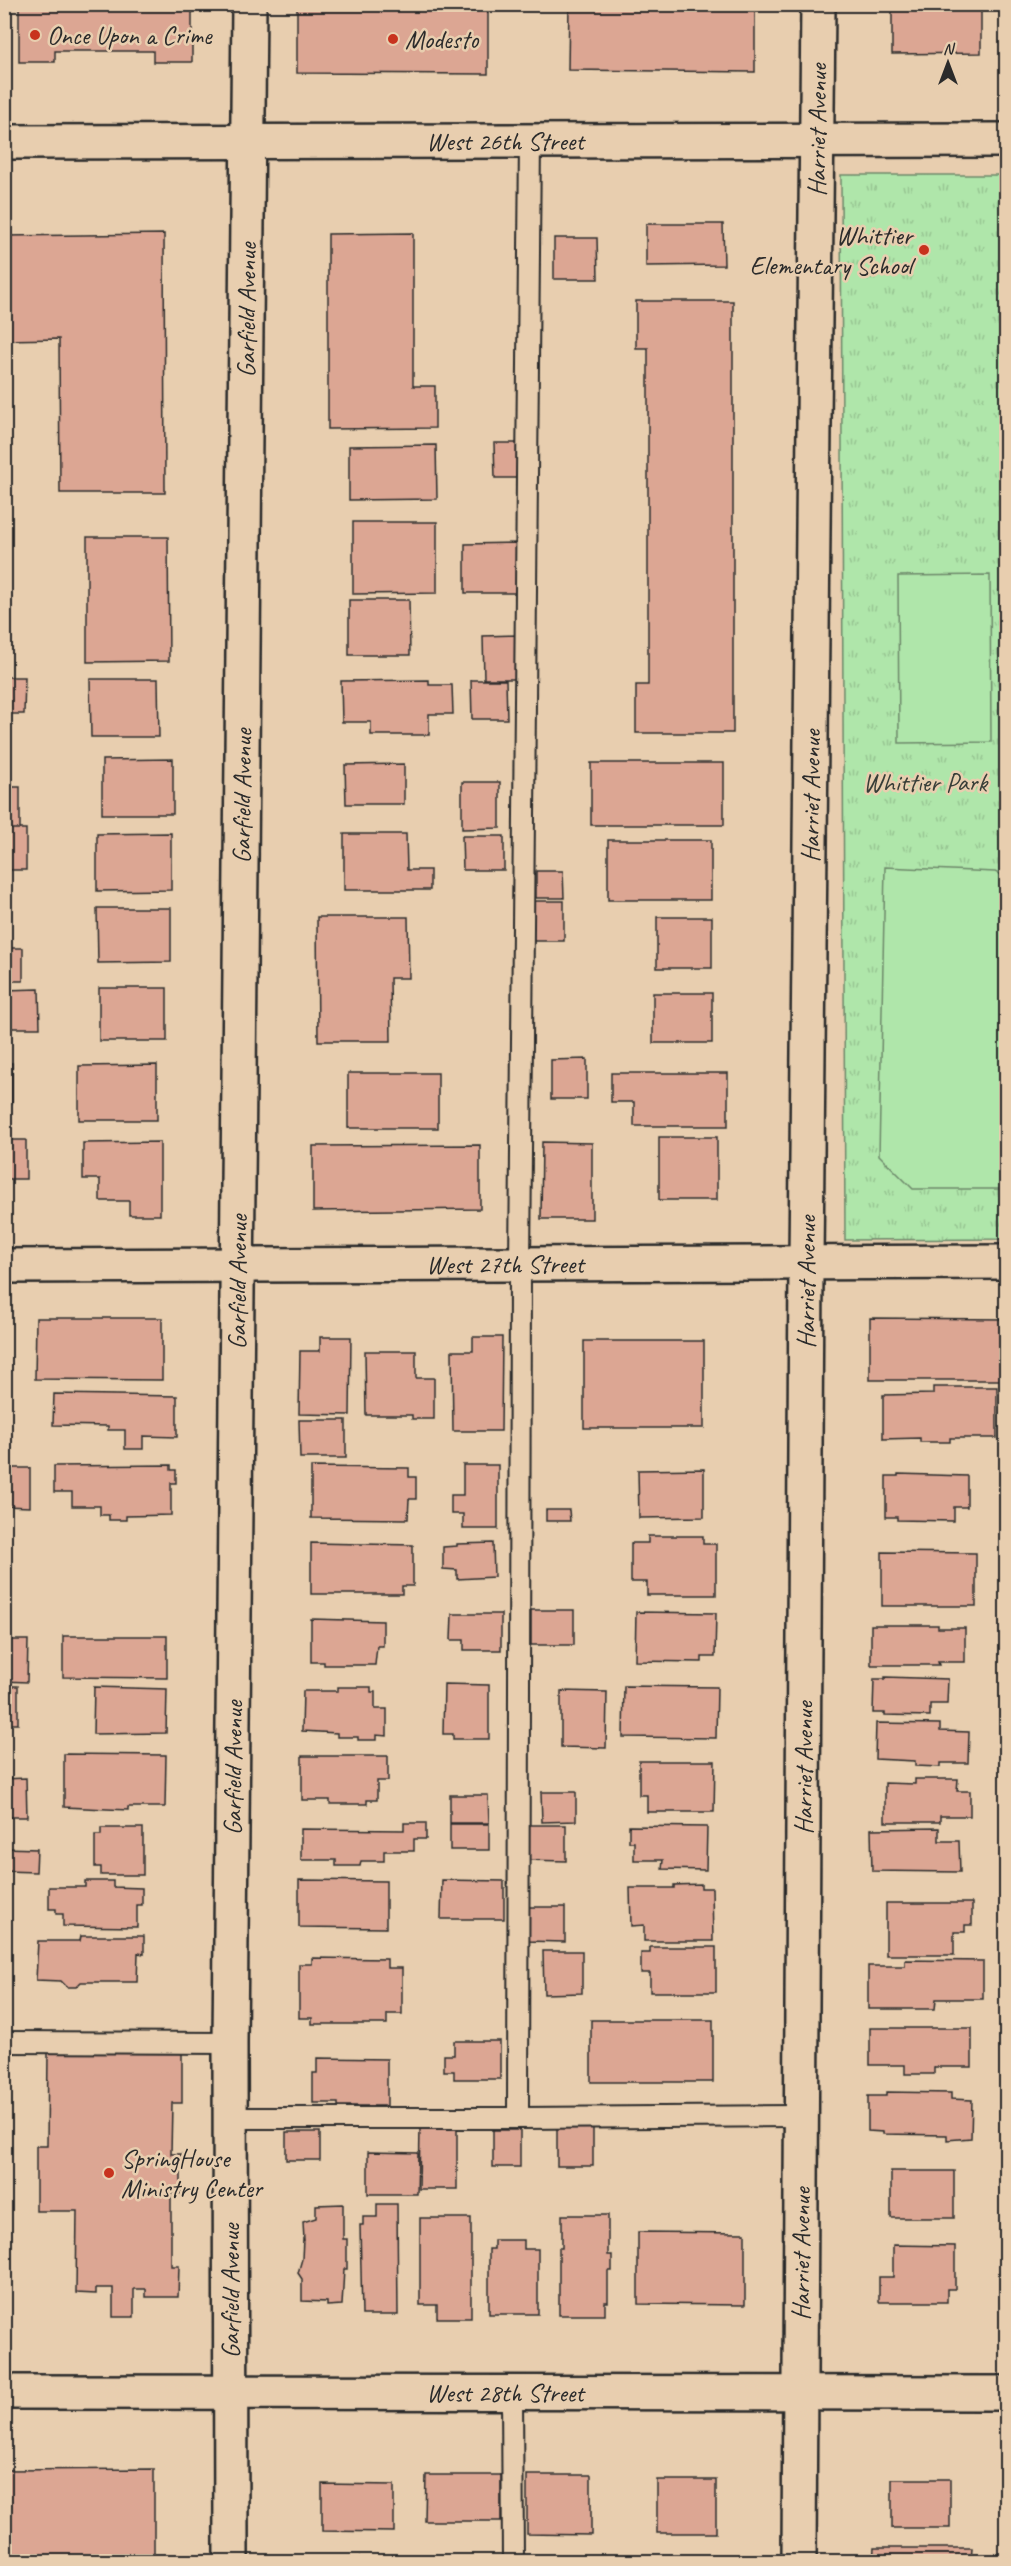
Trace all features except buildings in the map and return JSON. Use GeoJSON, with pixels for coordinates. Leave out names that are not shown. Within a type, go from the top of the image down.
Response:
{"type":"FeatureCollection","features":[{"type":"Feature","properties":{"kind":"street","name":"Garfield Avenue"},"geometry":{"type":"LineString","coordinates":[[231,2562],[230,2043],[249,4]]}},
{"type":"Feature","properties":{"kind":"street","name":"Harriet Avenue"},"geometry":{"type":"LineString","coordinates":[[798,2562],[806,1262],[818,4]]}},
{"type":"Feature","properties":{"kind":"street","name":"West 26th Street"},"geometry":{"type":"LineString","coordinates":[[4,142],[1006,140]]}},
{"type":"Feature","properties":{"kind":"street","name":"West 27th Street"},"geometry":{"type":"LineString","coordinates":[[4,1266],[1006,1262]]}},
{"type":"Feature","properties":{"kind":"street","name":"West 28th Street"},"geometry":{"type":"LineString","coordinates":[[4,2392],[1006,2393]]}},
{"type":"Feature","properties":{"kind":"lane"},"geometry":{"type":"LineString","coordinates":[[518,2118],[520,1265],[530,140]]}},
{"type":"Feature","properties":{"kind":"lane"},"geometry":{"type":"LineString","coordinates":[[4,2042],[230,2043]]}},
{"type":"Feature","properties":{"kind":"lane"},"geometry":{"type":"LineString","coordinates":[[230,2118],[801,2116]]}},
{"type":"Feature","properties":{"kind":"lane"},"geometry":{"type":"LineString","coordinates":[[512,2392],[513,2562]]}},
{"type":"Feature","properties":{"kind":"green space","name":"Whittier Park"},"geometry":{"type":"Polygon","coordinates":[[[841,175],[1006,175],[1006,1239],[845,1240],[841,175]]]}},
{"type":"Feature","properties":{"kind":"green space"},"geometry":{"type":"Polygon","coordinates":[[[990,575],[991,742],[899,743],[898,576],[990,575]]]}},
{"type":"Feature","properties":{"kind":"green space"},"geometry":{"type":"Polygon","coordinates":[[[885,867],[995,872],[1006,877],[1006,1189],[913,1189],[879,1155],[885,867]]]}},
{"type":"Feature","properties":{"kind":"place","name":"Once Upon a Crime"},"geometry":{"type":"Point","coordinates":[35,35]}},
{"type":"Feature","properties":{"kind":"place","name":"Modesto"},"geometry":{"type":"Point","coordinates":[393,39]}},
{"type":"Feature","properties":{"kind":"place","name":"Whittier Elementary School"},"geometry":{"type":"Point","coordinates":[924,250]}},
{"type":"Feature","properties":{"kind":"place","name":"SpringHouse Ministry Center"},"geometry":{"type":"Point","coordinates":[109,2173]}}]}
